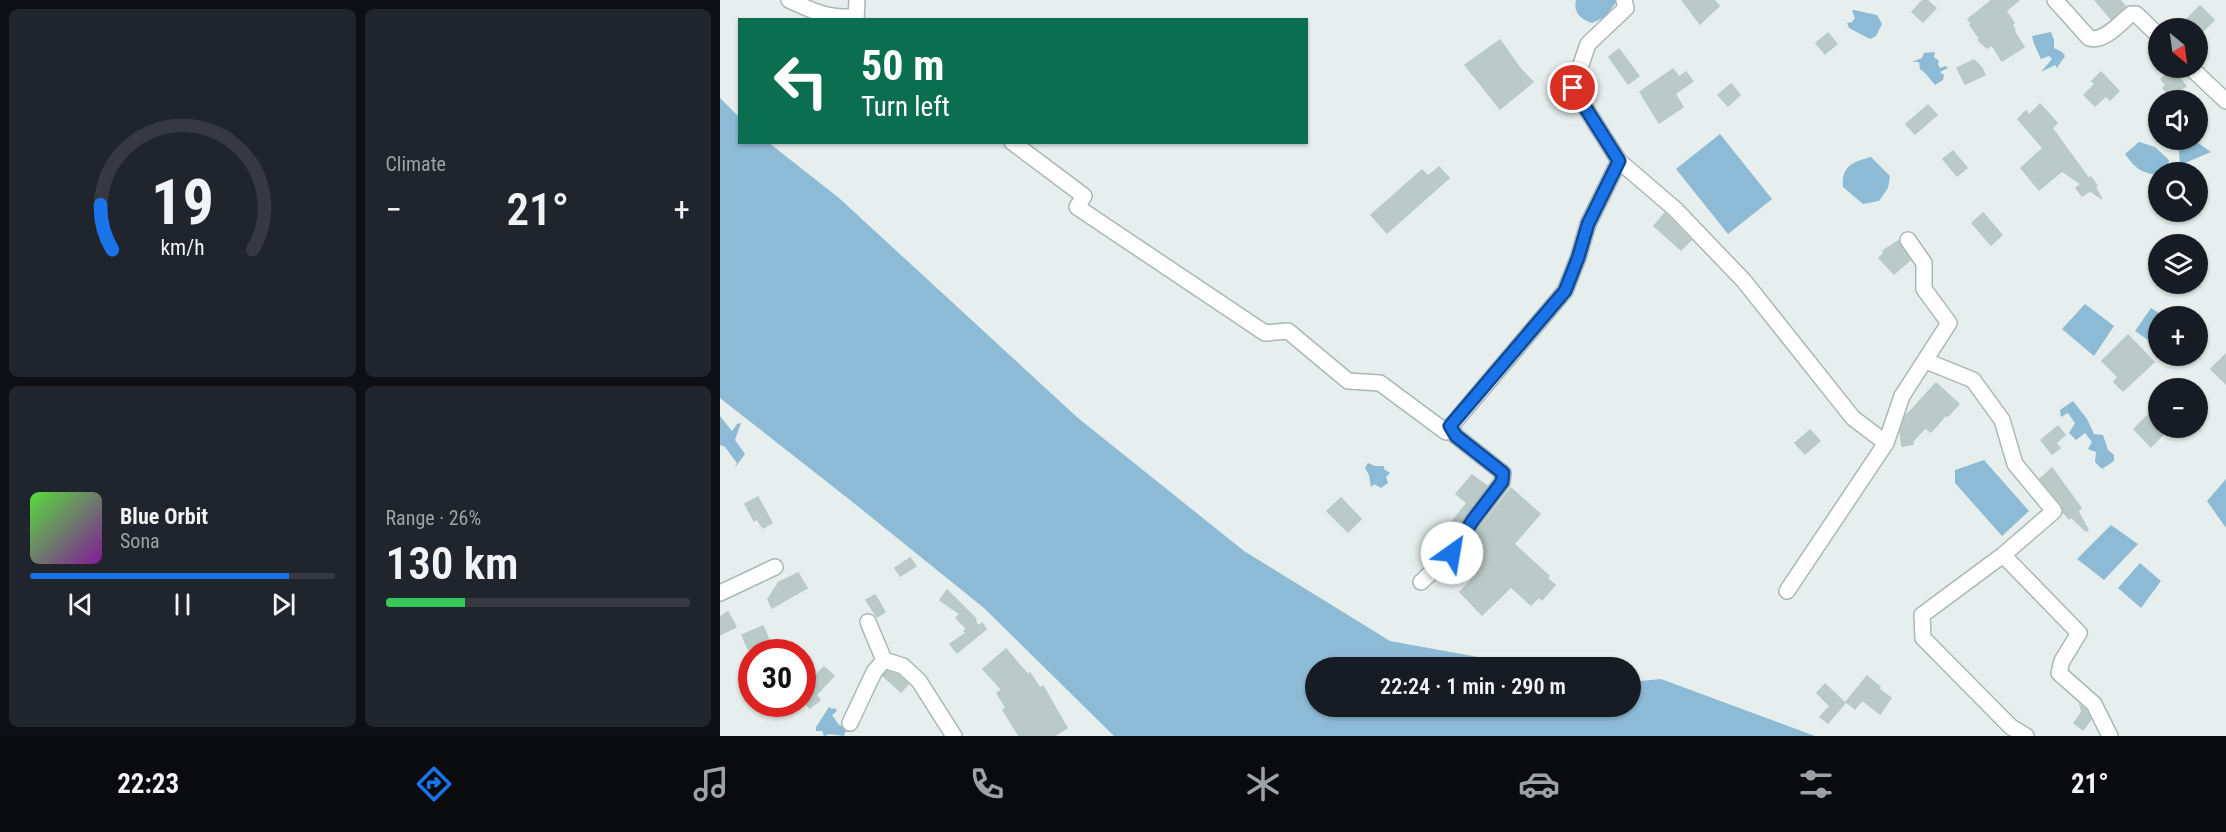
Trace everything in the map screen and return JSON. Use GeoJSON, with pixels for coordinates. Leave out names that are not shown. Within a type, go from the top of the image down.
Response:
{"type":"FeatureCollection","features":[{"type":"Feature","properties":{"kind":"street"},"geometry":{"type":"LineString","coordinates":[[789,0],[834,18],[856,18],[857,0]]}},
{"type":"Feature","properties":{"kind":"street"},"geometry":{"type":"LineString","coordinates":[[1624,0],[1626,8],[1588,44],[1573,88],[1619,161],[1675,209],[1737,273],[1853,418],[1886,443]]}},
{"type":"Feature","properties":{"kind":"street"},"geometry":{"type":"LineString","coordinates":[[2055,0],[2089,38],[2095,40],[2103,37],[2132,14],[2136,14],[2148,25]]}},
{"type":"Feature","properties":{"kind":"street"},"geometry":{"type":"LineString","coordinates":[[2202,78],[2226,101]]}},
{"type":"Feature","properties":{"kind":"street"},"geometry":{"type":"LineString","coordinates":[[1015,144],[1084,196],[1077,207],[1265,333],[1288,331],[1348,381],[1380,383],[1446,432],[1565,291],[1588,224],[1619,161]]}},
{"type":"Feature","properties":{"kind":"street"},"geometry":{"type":"LineString","coordinates":[[1787,591],[1886,443],[1902,396],[1949,323],[1924,289],[1924,263],[1908,240]]}},
{"type":"Feature","properties":{"kind":"street"},"geometry":{"type":"LineString","coordinates":[[1926,361],[1972,380],[2001,420],[2015,464],[2054,511],[2003,555],[1922,615],[1923,638],[2011,727],[2026,736]]}},
{"type":"Feature","properties":{"kind":"street"},"geometry":{"type":"LineString","coordinates":[[1421,582],[1452,553],[1473,520],[1502,482],[1503,473],[1456,436],[1450,426]]}},
{"type":"Feature","properties":{"kind":"street"},"geometry":{"type":"LineString","coordinates":[[2003,555],[2079,633],[2062,661],[2059,673],[2094,704],[2110,736]]}},
{"type":"Feature","properties":{"kind":"street"},"geometry":{"type":"LineString","coordinates":[[720,593],[775,567]]}},
{"type":"Feature","properties":{"kind":"street"},"geometry":{"type":"LineString","coordinates":[[868,622],[884,660],[903,666],[919,681],[954,736]]}},
{"type":"Feature","properties":{"kind":"street"},"geometry":{"type":"LineString","coordinates":[[850,723],[874,672],[884,660]]}},
{"type":"Feature","properties":{"kind":"water"},"geometry":{"type":"Polygon","coordinates":[[[1576,0],[1617,1],[1605,17],[1592,23],[1579,15],[1575,5],[1576,0]]]}},
{"type":"Feature","properties":{"kind":"water"},"geometry":{"type":"Polygon","coordinates":[[[1852,11],[1877,15],[1882,24],[1876,36],[1870,39],[1849,28],[1847,23],[1852,22],[1855,18],[1852,11]]]}},
{"type":"Feature","properties":{"kind":"water"},"geometry":{"type":"Polygon","coordinates":[[[2051,32],[2054,48],[2065,56],[2057,68],[2055,65],[2041,72],[2052,59],[2049,56],[2041,59],[2032,36],[2051,32]]]}},
{"type":"Feature","properties":{"kind":"water"},"geometry":{"type":"Polygon","coordinates":[[[1935,52],[1934,57],[1939,61],[1940,68],[1946,66],[1948,68],[1940,72],[1944,75],[1943,80],[1935,85],[1920,69],[1919,62],[1912,62],[1922,58],[1924,53],[1935,52]]]}},
{"type":"Feature","properties":{"kind":"water"},"geometry":{"type":"Polygon","coordinates":[[[720,98],[738,116],[738,144],[770,144],[839,198],[1078,418],[1244,551],[1390,641],[1478,657],[1305,657],[1305,717],[1641,717],[1641,681],[1661,679],[1815,736],[1114,736],[984,608],[720,398],[720,98]]]}},
{"type":"Feature","properties":{"kind":"water"},"geometry":{"type":"Polygon","coordinates":[[[1720,134],[1772,199],[1728,234],[1676,169],[1720,134]]]}},
{"type":"Feature","properties":{"kind":"water"},"geometry":{"type":"Polygon","coordinates":[[[2139,142],[2148,145],[2148,150],[2158,150],[2169,162],[2148,162],[2147,173],[2135,166],[2125,154],[2139,142]]]}},
{"type":"Feature","properties":{"kind":"water"},"geometry":{"type":"Polygon","coordinates":[[[2179,150],[2208,150],[2211,152],[2187,162],[2180,162],[2179,150]]]}},
{"type":"Feature","properties":{"kind":"water"},"geometry":{"type":"Polygon","coordinates":[[[1871,157],[1890,176],[1888,188],[1879,201],[1863,204],[1843,187],[1844,174],[1849,166],[1871,157]]]}},
{"type":"Feature","properties":{"kind":"water"},"geometry":{"type":"Polygon","coordinates":[[[2085,304],[2114,326],[2094,356],[2062,329],[2085,304]]]}},
{"type":"Feature","properties":{"kind":"water"},"geometry":{"type":"Polygon","coordinates":[[[2148,312],[2148,340],[2135,331],[2148,312]]]}},
{"type":"Feature","properties":{"kind":"water"},"geometry":{"type":"Polygon","coordinates":[[[2073,401],[2087,419],[2094,434],[2103,435],[2108,450],[2114,455],[2114,461],[2102,469],[2095,462],[2096,452],[2088,449],[2092,442],[2085,433],[2076,440],[2069,433],[2075,423],[2068,413],[2061,417],[2060,410],[2073,401]]]}},
{"type":"Feature","properties":{"kind":"water"},"geometry":{"type":"Polygon","coordinates":[[[720,416],[732,431],[737,424],[741,423],[735,440],[745,454],[734,469],[737,463],[725,447],[720,445],[720,416]]]}},
{"type":"Feature","properties":{"kind":"water"},"geometry":{"type":"Polygon","coordinates":[[[1984,460],[2029,511],[2002,536],[1955,483],[1955,470],[1984,460]]]}},
{"type":"Feature","properties":{"kind":"water"},"geometry":{"type":"Polygon","coordinates":[[[1368,463],[1384,466],[1384,469],[1390,473],[1386,477],[1388,483],[1381,488],[1374,484],[1371,487],[1365,468],[1368,463]]]}},
{"type":"Feature","properties":{"kind":"water"},"geometry":{"type":"Polygon","coordinates":[[[2226,479],[2226,528],[2207,501],[2226,479]]]}},
{"type":"Feature","properties":{"kind":"water"},"geometry":{"type":"Polygon","coordinates":[[[2111,525],[2138,544],[2104,580],[2077,559],[2111,525]]]}},
{"type":"Feature","properties":{"kind":"water"},"geometry":{"type":"Polygon","coordinates":[[[2140,563],[2161,581],[2141,608],[2118,588],[2140,563]]]}},
{"type":"Feature","properties":{"kind":"water"},"geometry":{"type":"Polygon","coordinates":[[[829,707],[837,711],[832,715],[839,725],[850,730],[845,732],[844,736],[830,734],[824,736],[822,731],[816,731],[816,727],[829,707]]]}},
{"type":"Feature","properties":{"kind":"building"},"geometry":{"type":"Polygon","coordinates":[[[1682,0],[1714,0],[1719,6],[1700,24],[1682,0]]]}},
{"type":"Feature","properties":{"kind":"building"},"geometry":{"type":"Polygon","coordinates":[[[1923,0],[1927,0],[1936,8],[1923,22],[1912,12],[1923,0]]]}},
{"type":"Feature","properties":{"kind":"building"},"geometry":{"type":"Polygon","coordinates":[[[1992,0],[2019,0],[2006,11],[2024,47],[2002,61],[1992,45],[1987,48],[1978,40],[1980,39],[1968,19],[1992,0]]]}},
{"type":"Feature","properties":{"kind":"building"},"geometry":{"type":"Polygon","coordinates":[[[2095,0],[2120,0],[2125,6],[2111,19],[2095,0]]]}},
{"type":"Feature","properties":{"kind":"building"},"geometry":{"type":"Polygon","coordinates":[[[2200,6],[2214,20],[2208,26],[2208,18],[2188,18],[2200,6]]]}},
{"type":"Feature","properties":{"kind":"building"},"geometry":{"type":"Polygon","coordinates":[[[1828,33],[1837,44],[1825,54],[1816,43],[1828,33]]]}},
{"type":"Feature","properties":{"kind":"building"},"geometry":{"type":"Polygon","coordinates":[[[1500,40],[1533,82],[1500,109],[1465,65],[1500,40]]]}},
{"type":"Feature","properties":{"kind":"building"},"geometry":{"type":"Polygon","coordinates":[[[1619,49],[1639,76],[1628,84],[1609,57],[1619,49]]]}},
{"type":"Feature","properties":{"kind":"building"},"geometry":{"type":"Polygon","coordinates":[[[1974,60],[1985,75],[1965,84],[1957,68],[1974,60]]]}},
{"type":"Feature","properties":{"kind":"building"},"geometry":{"type":"Polygon","coordinates":[[[1673,69],[1679,77],[1686,72],[1693,81],[1675,94],[1683,107],[1659,123],[1640,92],[1673,69]]]}},
{"type":"Feature","properties":{"kind":"building"},"geometry":{"type":"Polygon","coordinates":[[[2101,72],[2119,91],[2110,100],[2106,96],[2095,106],[2084,95],[2095,84],[2092,81],[2101,72]]]}},
{"type":"Feature","properties":{"kind":"building"},"geometry":{"type":"Polygon","coordinates":[[[2179,78],[2186,86],[2182,90],[2165,90],[2163,88],[2166,85],[2161,79],[2179,78]]]}},
{"type":"Feature","properties":{"kind":"building"},"geometry":{"type":"Polygon","coordinates":[[[1731,84],[1740,95],[1728,106],[1718,95],[1731,84]]]}},
{"type":"Feature","properties":{"kind":"building"},"geometry":{"type":"Polygon","coordinates":[[[2040,104],[2057,123],[2052,128],[2089,179],[2091,177],[2102,199],[2090,191],[2082,196],[2076,188],[2081,184],[2062,171],[2039,190],[2021,168],[2043,148],[2018,119],[2026,111],[2029,115],[2040,104]]]}},
{"type":"Feature","properties":{"kind":"building"},"geometry":{"type":"Polygon","coordinates":[[[1928,105],[1937,115],[1915,134],[1906,124],[1928,105]]]}},
{"type":"Feature","properties":{"kind":"building"},"geometry":{"type":"Polygon","coordinates":[[[1953,151],[1967,168],[1957,176],[1943,159],[1953,151]]]}},
{"type":"Feature","properties":{"kind":"building"},"geometry":{"type":"Polygon","coordinates":[[[1439,167],[1449,178],[1387,233],[1371,215],[1422,170],[1428,176],[1439,167]]]}},
{"type":"Feature","properties":{"kind":"building"},"geometry":{"type":"Polygon","coordinates":[[[1665,213],[1691,240],[1681,250],[1654,226],[1665,213]]]}},
{"type":"Feature","properties":{"kind":"building"},"geometry":{"type":"Polygon","coordinates":[[[1983,213],[2002,235],[1991,245],[1972,223],[1983,213]]]}},
{"type":"Feature","properties":{"kind":"building"},"geometry":{"type":"Polygon","coordinates":[[[1898,241],[1910,260],[1894,274],[1879,258],[1884,253],[1883,251],[1898,241]]]}},
{"type":"Feature","properties":{"kind":"building"},"geometry":{"type":"Polygon","coordinates":[[[2128,335],[2148,356],[2150,366],[2123,391],[2114,382],[2118,377],[2102,361],[2128,335]]]}},
{"type":"Feature","properties":{"kind":"building"},"geometry":{"type":"Polygon","coordinates":[[[2226,354],[2226,384],[2211,369],[2226,354]]]}},
{"type":"Feature","properties":{"kind":"building"},"geometry":{"type":"Polygon","coordinates":[[[1936,383],[1959,404],[1931,432],[1925,428],[1913,444],[1902,446],[1900,432],[1905,417],[1936,383]]]}},
{"type":"Feature","properties":{"kind":"building"},"geometry":{"type":"Polygon","coordinates":[[[2148,415],[2148,438],[2160,438],[2151,447],[2134,429],[2148,415]]]}},
{"type":"Feature","properties":{"kind":"building"},"geometry":{"type":"Polygon","coordinates":[[[2058,426],[2065,435],[2056,443],[2060,448],[2052,454],[2041,440],[2058,426]]]}},
{"type":"Feature","properties":{"kind":"building"},"geometry":{"type":"Polygon","coordinates":[[[1810,430],[1820,441],[1805,454],[1795,443],[1810,430]]]}},
{"type":"Feature","properties":{"kind":"building"},"geometry":{"type":"Polygon","coordinates":[[[2052,468],[2081,508],[2078,511],[2088,530],[2086,531],[2071,517],[2069,519],[2063,512],[2062,505],[2040,479],[2052,468]]]}},
{"type":"Feature","properties":{"kind":"building"},"geometry":{"type":"Polygon","coordinates":[[[1472,475],[1487,486],[1446,544],[1437,536],[1444,527],[1446,529],[1467,503],[1456,494],[1472,475]]]}},
{"type":"Feature","properties":{"kind":"building"},"geometry":{"type":"Polygon","coordinates":[[[1511,488],[1540,514],[1514,544],[1549,576],[1547,578],[1555,585],[1542,600],[1539,597],[1531,605],[1511,587],[1482,615],[1460,592],[1474,577],[1456,562],[1511,488]]]}},
{"type":"Feature","properties":{"kind":"building"},"geometry":{"type":"Polygon","coordinates":[[[758,497],[772,523],[763,528],[757,519],[754,521],[745,504],[758,497]]]}},
{"type":"Feature","properties":{"kind":"building"},"geometry":{"type":"Polygon","coordinates":[[[1341,498],[1361,519],[1348,532],[1327,511],[1341,498]]]}},
{"type":"Feature","properties":{"kind":"building"},"geometry":{"type":"Polygon","coordinates":[[[910,558],[916,566],[900,576],[895,568],[910,558]]]}},
{"type":"Feature","properties":{"kind":"building"},"geometry":{"type":"Polygon","coordinates":[[[798,573],[807,588],[772,608],[768,599],[779,582],[798,573]]]}},
{"type":"Feature","properties":{"kind":"building"},"geometry":{"type":"Polygon","coordinates":[[[947,590],[976,619],[979,626],[982,623],[986,629],[957,653],[950,644],[966,633],[964,631],[967,629],[956,618],[960,614],[940,600],[947,590]]]}},
{"type":"Feature","properties":{"kind":"building"},"geometry":{"type":"Polygon","coordinates":[[[875,595],[885,612],[877,617],[866,600],[875,595]]]}},
{"type":"Feature","properties":{"kind":"building"},"geometry":{"type":"Polygon","coordinates":[[[728,612],[736,627],[720,635],[720,617],[728,612]]]}},
{"type":"Feature","properties":{"kind":"building"},"geometry":{"type":"Polygon","coordinates":[[[763,626],[769,639],[744,639],[742,635],[763,626]]]}},
{"type":"Feature","properties":{"kind":"building"},"geometry":{"type":"Polygon","coordinates":[[[1006,649],[1028,675],[1030,673],[1040,688],[1043,686],[1067,728],[1054,736],[1019,736],[1003,710],[1006,708],[997,693],[1002,690],[983,669],[1006,649]]]}},
{"type":"Feature","properties":{"kind":"building"},"geometry":{"type":"Polygon","coordinates":[[[824,667],[834,676],[816,695],[816,675],[824,667]]]}},
{"type":"Feature","properties":{"kind":"building"},"geometry":{"type":"Polygon","coordinates":[[[887,671],[898,675],[908,684],[901,692],[883,676],[887,671]]]}},
{"type":"Feature","properties":{"kind":"building"},"geometry":{"type":"Polygon","coordinates":[[[1867,676],[1891,698],[1880,714],[1862,700],[1855,709],[1846,702],[1867,676]]]}},
{"type":"Feature","properties":{"kind":"building"},"geometry":{"type":"Polygon","coordinates":[[[1825,684],[1845,703],[1828,723],[1820,717],[1830,706],[1817,693],[1825,684]]]}},
{"type":"Feature","properties":{"kind":"building"},"geometry":{"type":"Polygon","coordinates":[[[2080,705],[2091,719],[2083,730],[2074,723],[2082,712],[2080,705]]]}},
{"type":"Feature","properties":{"kind":"route"},"geometry":{"type":"LineString","coordinates":[[1452,553],[1473,520],[1502,482],[1503,473],[1456,436],[1450,426],[1565,291],[1588,224],[1619,161],[1573,88]]}}]}
